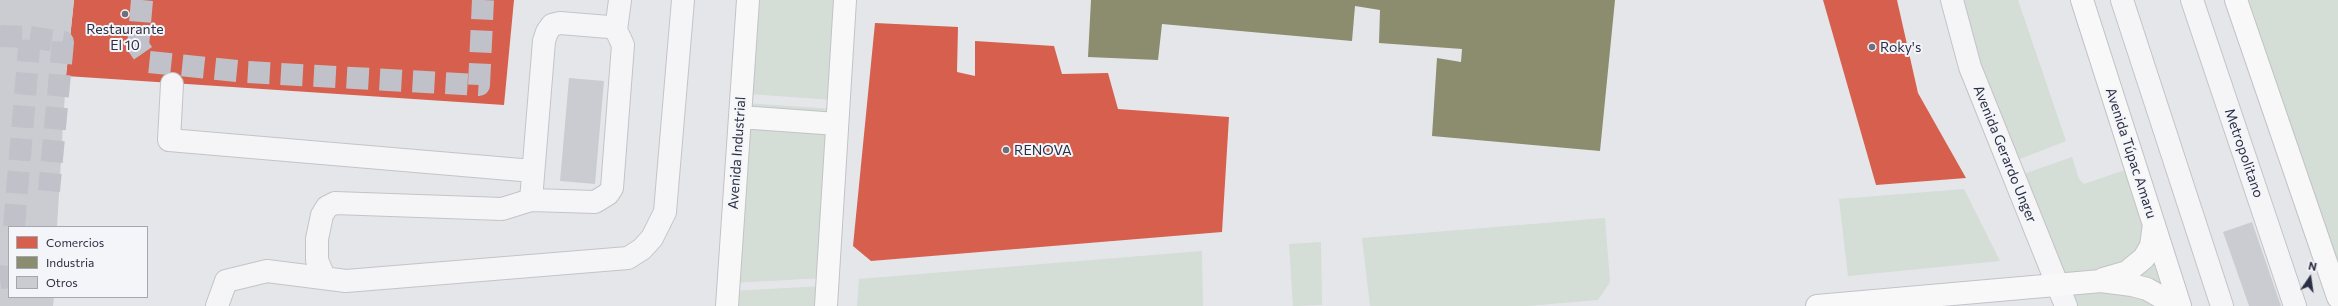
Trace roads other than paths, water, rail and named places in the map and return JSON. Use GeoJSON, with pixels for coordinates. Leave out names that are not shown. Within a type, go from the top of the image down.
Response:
{"type":"FeatureCollection","features":[{"type":"Feature","properties":{"kind":"main road","name":"Avenida Industrial"},"geometry":{"type":"LineString","coordinates":[[727,306],[748,0]]}},
{"type":"Feature","properties":{"kind":"main road"},"geometry":{"type":"LineString","coordinates":[[826,306],[845,0]]}},
{"type":"Feature","properties":{"kind":"main road","name":"Avenida Túpac Amaru"},"geometry":{"type":"LineString","coordinates":[[2082,0],[2180,306]]}},
{"type":"Feature","properties":{"kind":"main road"},"geometry":{"type":"LineString","coordinates":[[2236,0],[2338,297]]}},
{"type":"Feature","properties":{"kind":"main road"},"geometry":{"type":"LineString","coordinates":[[740,117],[837,124]]}},
{"type":"Feature","properties":{"kind":"main road"},"geometry":{"type":"LineString","coordinates":[[2088,282],[2121,274],[2139,263],[2151,246],[2154,224]]}},
{"type":"Feature","properties":{"kind":"main road"},"geometry":{"type":"LineString","coordinates":[[1817,306],[2088,282],[2132,284],[2159,294],[2177,306]]}},
{"type":"Feature","properties":{"kind":"street"},"geometry":{"type":"LineString","coordinates":[[324,277],[317,260],[317,239],[322,215],[328,207],[335,203],[502,208],[531,200],[595,202],[608,194],[612,188],[623,45],[616,30],[620,0]]}},
{"type":"Feature","properties":{"kind":"street"},"geometry":{"type":"LineString","coordinates":[[217,306],[226,281],[267,271],[324,277],[334,281],[346,281],[628,258],[642,249],[652,238],[665,212],[683,0]]}},
{"type":"Feature","properties":{"kind":"street","name":"Avenida Gerardo Unger"},"geometry":{"type":"LineString","coordinates":[[1952,0],[1970,67],[2066,306]]}},
{"type":"Feature","properties":{"kind":"street"},"geometry":{"type":"LineString","coordinates":[[2122,0],[2222,306]]}},
{"type":"Feature","properties":{"kind":"street","name":"Metropolitano"},"geometry":{"type":"LineString","coordinates":[[2192,0],[2296,306]]}},
{"type":"Feature","properties":{"kind":"street"},"geometry":{"type":"LineString","coordinates":[[531,200],[544,41],[547,32],[552,25],[560,23],[609,27],[616,30]]}},
{"type":"Feature","properties":{"kind":"street"},"geometry":{"type":"LineString","coordinates":[[172,84],[169,140],[533,170]]}},
{"type":"Feature","properties":{"kind":"tunnel"},"geometry":{"type":"LineString","coordinates":[[142,0],[138,46],[149,62],[246,72],[479,85],[483,0]]}},
{"type":"Feature","properties":{"kind":"tunnel"},"geometry":{"type":"LineString","coordinates":[[0,36],[30,37],[14,226]]}},
{"type":"Feature","properties":{"kind":"tunnel"},"geometry":{"type":"LineString","coordinates":[[30,37],[63,42],[49,191]]}},
{"type":"Feature","properties":{"kind":"tunnel"},"geometry":{"type":"LineString","coordinates":[[0,278],[8,277]]}},
{"type":"Feature","properties":{"kind":"place","name":"Restaurante El 10"},"geometry":{"type":"Point","coordinates":[125,14]}},
{"type":"Feature","properties":{"kind":"place","name":"Roky's"},"geometry":{"type":"Point","coordinates":[1872,47]}},
{"type":"Feature","properties":{"kind":"place","name":"RENOVA"},"geometry":{"type":"Point","coordinates":[1006,150]}}]}
